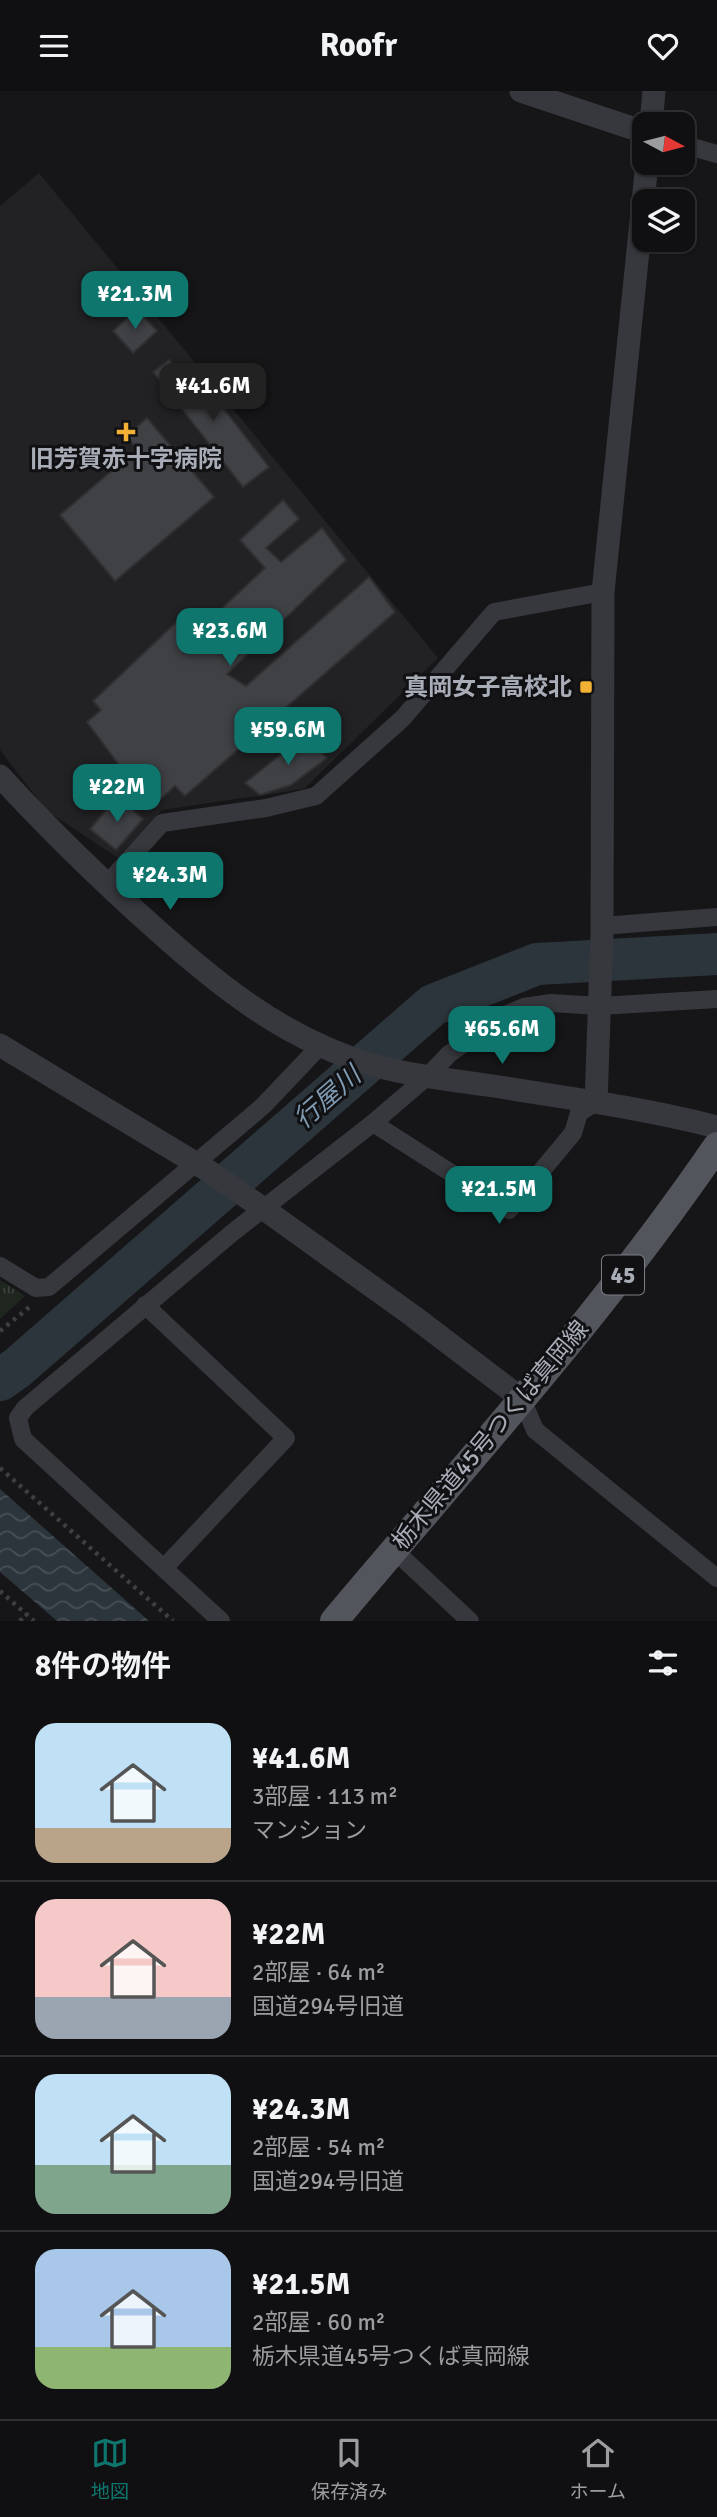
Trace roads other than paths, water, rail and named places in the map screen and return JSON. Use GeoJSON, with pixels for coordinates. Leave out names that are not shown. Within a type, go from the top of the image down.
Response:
{"type":"FeatureCollection","features":[{"type":"Feature","properties":{"kind":"main road","name":"栃木県道45号つくば真岡線"},"geometry":{"type":"LineString","coordinates":[[334,1621],[617,1282],[717,1146]]}},
{"type":"Feature","properties":{"kind":"street"},"geometry":{"type":"LineString","coordinates":[[521,91],[632,128]]}},
{"type":"Feature","properties":{"kind":"street"},"geometry":{"type":"LineString","coordinates":[[652,112],[654,91]]}},
{"type":"Feature","properties":{"kind":"street"},"geometry":{"type":"LineString","coordinates":[[695,148],[717,154]]}},
{"type":"Feature","properties":{"kind":"street"},"geometry":{"type":"LineString","coordinates":[[596,1102],[602,930],[603,592],[646,175]]}},
{"type":"Feature","properties":{"kind":"street"},"geometry":{"type":"LineString","coordinates":[[107,884],[162,823],[266,808],[316,796],[403,718],[495,612],[603,592]]}},
{"type":"Feature","properties":{"kind":"street"},"geometry":{"type":"LineString","coordinates":[[0,776],[107,884],[213,979],[258,1011],[329,1050],[402,1072],[596,1102],[717,1127]]}},
{"type":"Feature","properties":{"kind":"street"},"geometry":{"type":"LineString","coordinates":[[602,930],[717,917]]}},
{"type":"Feature","properties":{"kind":"street"},"geometry":{"type":"LineString","coordinates":[[220,1621],[23,1439],[18,1419],[25,1408],[258,1204],[373,1123],[428,1076],[449,1054],[503,1016],[524,1007],[600,998],[717,999]]}},
{"type":"Feature","properties":{"kind":"street"},"geometry":{"type":"LineString","coordinates":[[0,1045],[258,1204],[413,1316],[522,1399],[535,1430],[717,1578]]}},
{"type":"Feature","properties":{"kind":"street"},"geometry":{"type":"LineString","coordinates":[[0,1266],[36,1288],[49,1287],[201,1168],[303,1067],[329,1050]]}},
{"type":"Feature","properties":{"kind":"street"},"geometry":{"type":"LineString","coordinates":[[373,1123],[509,1210],[573,1133],[579,1113],[596,1102]]}},
{"type":"Feature","properties":{"kind":"street"},"geometry":{"type":"LineString","coordinates":[[145,1305],[286,1438],[164,1568]]}},
{"type":"Feature","properties":{"kind":"street"},"geometry":{"type":"LineString","coordinates":[[394,1550],[470,1621]]}},
{"type":"Feature","properties":{"kind":"water"},"geometry":{"type":"Polygon","coordinates":[[[0,1489],[149,1621],[57,1621],[0,1572],[0,1489]]]}},
{"type":"Feature","properties":{"kind":"waterway","name":"行屋川"},"geometry":{"type":"LineString","coordinates":[[0,1380],[433,1005],[537,964],[717,954]]}},
{"type":"Feature","properties":{"kind":"place","name":"旧芳賀赤十字病院"},"geometry":{"type":"Point","coordinates":[126,432]}},
{"type":"Feature","properties":{"kind":"place","name":"真岡女子高校北"},"geometry":{"type":"Point","coordinates":[586,687]}}]}
